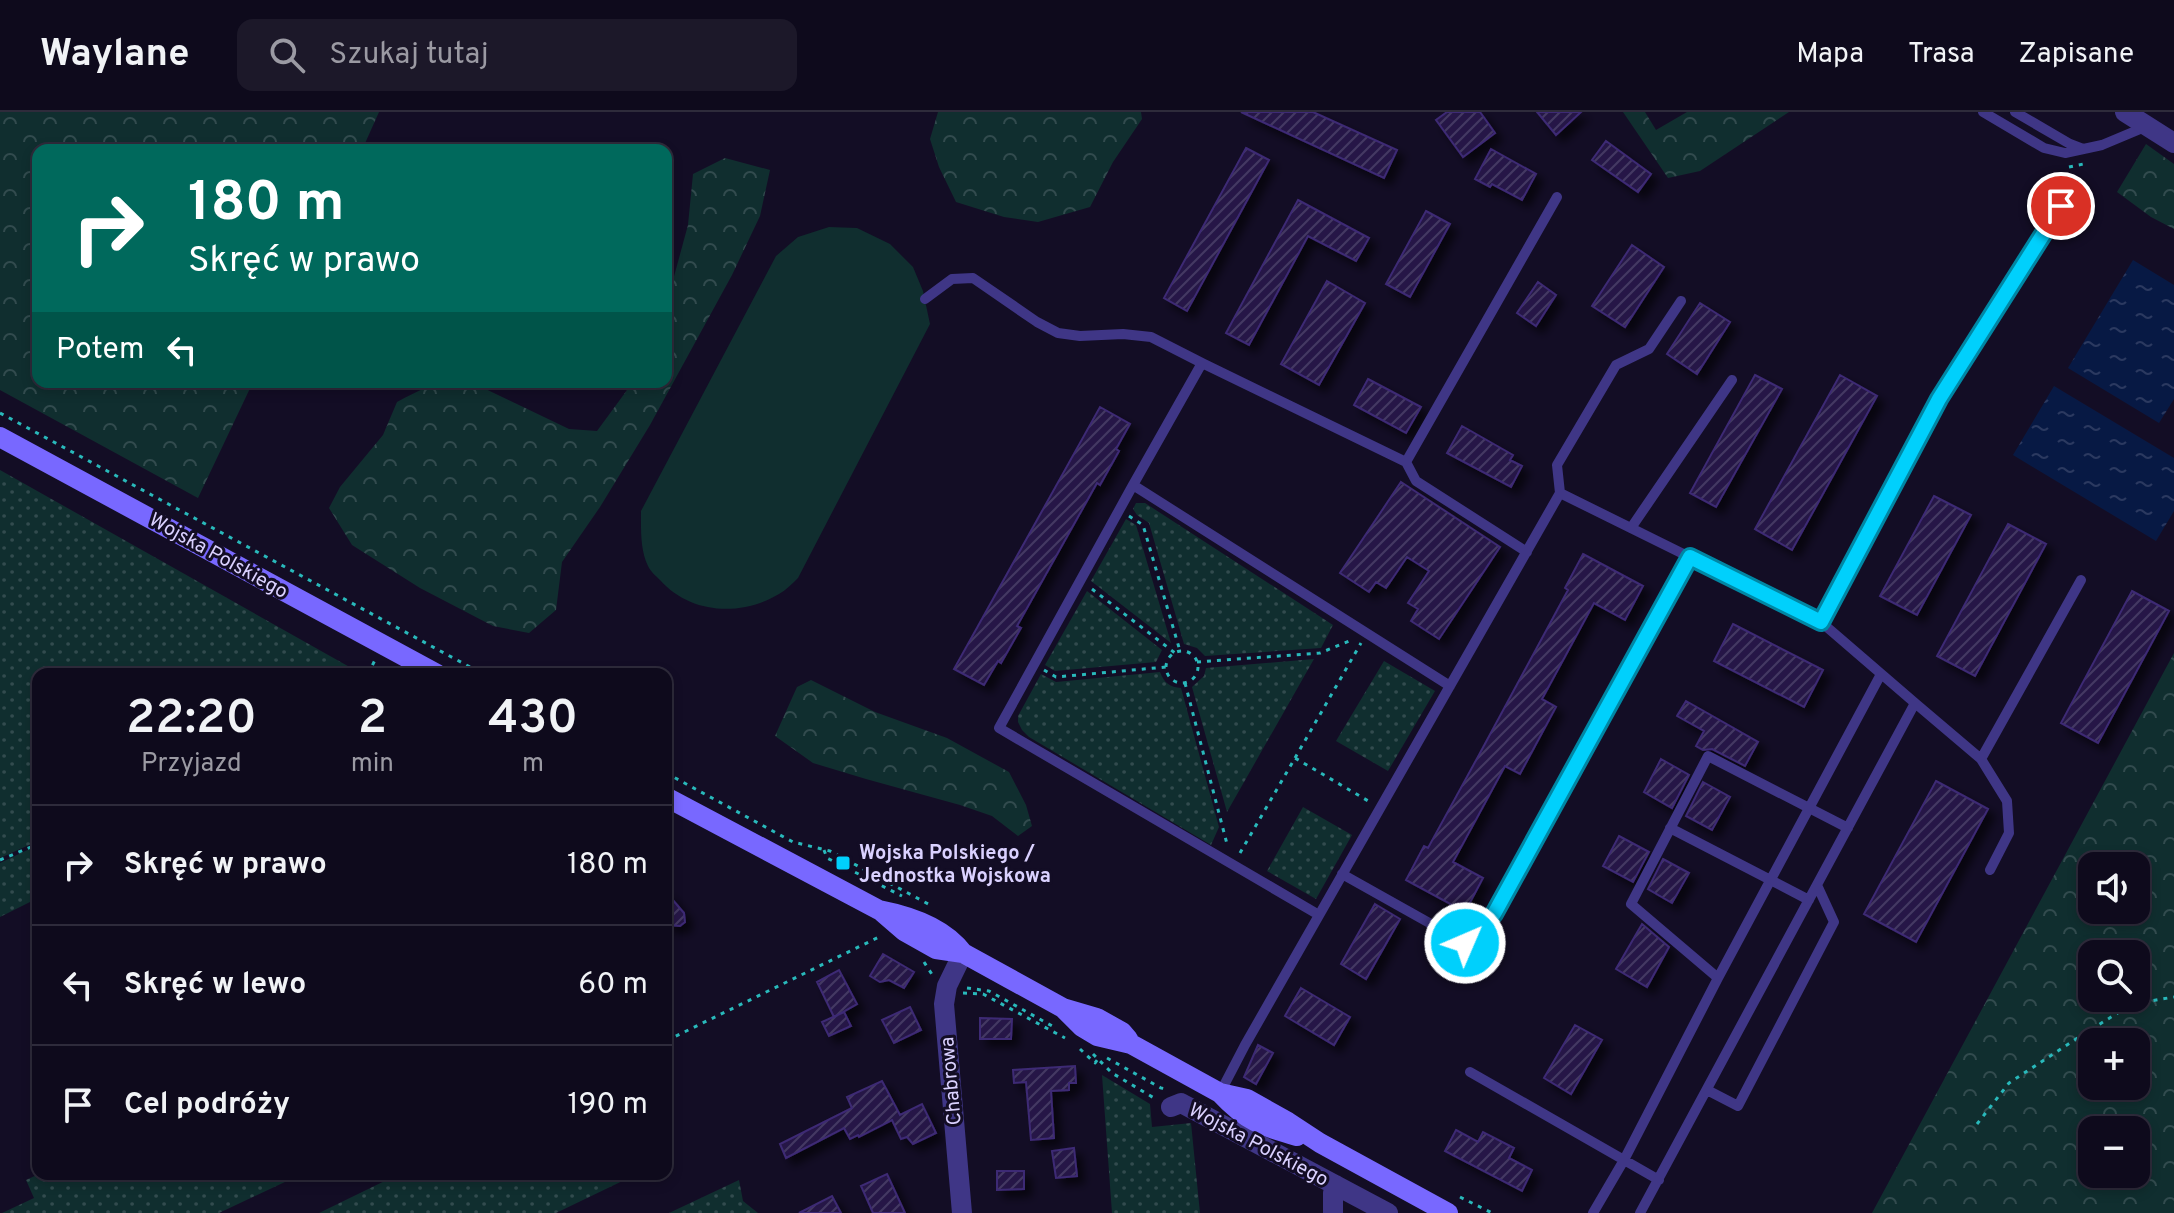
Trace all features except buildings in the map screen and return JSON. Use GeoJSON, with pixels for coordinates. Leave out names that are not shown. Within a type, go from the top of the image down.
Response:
{"type":"FeatureCollection","features":[{"type":"Feature","properties":{"kind":"main road","name":"Wojska Polskiego"},"geometry":{"type":"LineString","coordinates":[[0,437],[426,668]]}},
{"type":"Feature","properties":{"kind":"main road","name":"Wojska Polskiego"},"geometry":{"type":"LineString","coordinates":[[672,800],[879,910],[902,914],[921,922],[951,939],[963,953],[1063,1008],[1097,1018],[1122,1032],[1131,1044],[1220,1093],[1247,1099],[1448,1213]]}},
{"type":"Feature","properties":{"kind":"street"},"geometry":{"type":"LineString","coordinates":[[2125,112],[2174,143]]}},
{"type":"Feature","properties":{"kind":"street","name":"Chabrowa"},"geometry":{"type":"LineString","coordinates":[[962,1213],[944,1004],[947,986],[963,953]]}},
{"type":"Feature","properties":{"kind":"street","name":"Wojska Polskiego"},"geometry":{"type":"LineString","coordinates":[[1171,1107],[1181,1103],[1388,1213]]}},
{"type":"Feature","properties":{"kind":"street"},"geometry":{"type":"LineString","coordinates":[[1333,1213],[1336,1185]]}},
{"type":"Feature","properties":{"kind":"lane"},"geometry":{"type":"LineString","coordinates":[[1983,112],[2044,148],[2065,153],[2089,150],[2147,126]]}},
{"type":"Feature","properties":{"kind":"lane"},"geometry":{"type":"LineString","coordinates":[[2015,112],[2070,144],[2089,150]]}},
{"type":"Feature","properties":{"kind":"lane"},"geometry":{"type":"LineString","coordinates":[[1406,462],[1557,197]]}},
{"type":"Feature","properties":{"kind":"lane"},"geometry":{"type":"LineString","coordinates":[[1821,622],[1939,399],[2061,206]]}},
{"type":"Feature","properties":{"kind":"lane"},"geometry":{"type":"LineString","coordinates":[[925,299],[952,279],[973,278],[1058,333],[1151,337],[1406,462],[1416,481],[1527,552]]}},
{"type":"Feature","properties":{"kind":"lane"},"geometry":{"type":"LineString","coordinates":[[1220,1093],[1241,1051],[1560,493],[1557,465],[1616,365],[1649,349],[1681,301]]}},
{"type":"Feature","properties":{"kind":"lane"},"geometry":{"type":"LineString","coordinates":[[1202,363],[999,728],[1319,915]]}},
{"type":"Feature","properties":{"kind":"lane"},"geometry":{"type":"LineString","coordinates":[[1631,528],[1732,380]]}},
{"type":"Feature","properties":{"kind":"lane"},"geometry":{"type":"LineString","coordinates":[[1133,485],[1450,686]]}},
{"type":"Feature","properties":{"kind":"lane"},"geometry":{"type":"LineString","coordinates":[[1560,493],[1821,622],[1981,759],[2007,801],[2009,833],[1990,870]]}},
{"type":"Feature","properties":{"kind":"lane"},"geometry":{"type":"LineString","coordinates":[[1342,874],[1465,943],[1494,914],[1690,557]]}},
{"type":"Feature","properties":{"kind":"lane"},"geometry":{"type":"LineString","coordinates":[[1981,759],[2081,580]]}},
{"type":"Feature","properties":{"kind":"lane"},"geometry":{"type":"LineString","coordinates":[[1593,1213],[1881,674]]}},
{"type":"Feature","properties":{"kind":"lane"},"geometry":{"type":"LineString","coordinates":[[1640,1213],[1915,703]]}},
{"type":"Feature","properties":{"kind":"lane"},"geometry":{"type":"LineString","coordinates":[[1718,978],[1631,904],[1708,756],[1848,828]]}},
{"type":"Feature","properties":{"kind":"lane"},"geometry":{"type":"LineString","coordinates":[[1670,828],[1809,900]]}},
{"type":"Feature","properties":{"kind":"lane"},"geometry":{"type":"LineString","coordinates":[[1707,1090],[1738,1106],[1834,922],[1817,885]]}},
{"type":"Feature","properties":{"kind":"lane"},"geometry":{"type":"LineString","coordinates":[[1470,1072],[1659,1180]]}},
{"type":"Feature","properties":{"kind":"path"},"geometry":{"type":"LineString","coordinates":[[0,413],[472,668]]}},
{"type":"Feature","properties":{"kind":"path"},"geometry":{"type":"LineString","coordinates":[[1120,510],[1143,525],[1177,652]]}},
{"type":"Feature","properties":{"kind":"path"},"geometry":{"type":"LineString","coordinates":[[1080,582],[1177,652],[1190,653],[1197,662],[1196,675],[1185,683],[1174,681],[1167,672],[1167,661],[1177,652]]}},
{"type":"Feature","properties":{"kind":"path"},"geometry":{"type":"LineString","coordinates":[[1197,662],[1320,653],[1367,634]]}},
{"type":"Feature","properties":{"kind":"path"},"geometry":{"type":"LineString","coordinates":[[1233,865],[1367,634]]}},
{"type":"Feature","properties":{"kind":"path"},"geometry":{"type":"LineString","coordinates":[[371,668],[378,656]]}},
{"type":"Feature","properties":{"kind":"path"},"geometry":{"type":"LineString","coordinates":[[1034,664],[1056,677],[1166,667]]}},
{"type":"Feature","properties":{"kind":"path"},"geometry":{"type":"LineString","coordinates":[[1185,683],[1233,865]]}},
{"type":"Feature","properties":{"kind":"path"},"geometry":{"type":"LineString","coordinates":[[1295,758],[1380,808]]}},
{"type":"Feature","properties":{"kind":"path"},"geometry":{"type":"LineString","coordinates":[[672,776],[793,842],[824,850],[827,858],[929,910]]}},
{"type":"Feature","properties":{"kind":"path"},"geometry":{"type":"LineString","coordinates":[[0,860],[32,847]]}},
{"type":"Feature","properties":{"kind":"path"},"geometry":{"type":"LineString","coordinates":[[672,1037],[888,933]]}},
{"type":"Feature","properties":{"kind":"path"},"geometry":{"type":"LineString","coordinates":[[1977,1124],[2009,1083],[2132,1004],[2174,997]]}},
{"type":"Feature","properties":{"kind":"green space"},"geometry":{"type":"Polygon","coordinates":[[[0,112],[379,112],[365,144],[32,144],[32,388],[250,388],[198,498],[0,390],[0,112]]]}},
{"type":"Feature","properties":{"kind":"green space"},"geometry":{"type":"Polygon","coordinates":[[[938,112],[1141,112],[1142,119],[1113,162],[1090,207],[1038,222],[1004,217],[956,202],[930,139],[938,112]]]}},
{"type":"Feature","properties":{"kind":"green space"},"geometry":{"type":"Polygon","coordinates":[[[1623,112],[1645,112],[1656,130],[1687,112],[1789,112],[1700,171],[1668,178],[1623,112]]]}},
{"type":"Feature","properties":{"kind":"green space"},"geometry":{"type":"Polygon","coordinates":[[[2146,144],[2174,164],[2174,229],[2151,217],[2117,192],[2146,144]]]}},
{"type":"Feature","properties":{"kind":"green space"},"geometry":{"type":"Polygon","coordinates":[[[725,158],[770,170],[760,216],[732,275],[672,385],[672,284],[688,225],[693,174],[725,158]]]}},
{"type":"Feature","properties":{"kind":"green space"},"geometry":{"type":"Polygon","coordinates":[[[829,227],[857,228],[890,244],[913,267],[923,291],[930,324],[798,578],[779,594],[749,606],[716,608],[686,600],[649,568],[642,546],[641,511],[776,256],[798,237],[829,227]]]}},
{"type":"Feature","properties":{"kind":"green space"},"geometry":{"type":"Polygon","coordinates":[[[425,388],[483,388],[569,429],[597,431],[629,388],[670,388],[600,507],[562,562],[556,610],[529,633],[493,626],[420,588],[352,545],[329,508],[340,487],[383,435],[397,402],[425,388]]]}},
{"type":"Feature","properties":{"kind":"green space"},"geometry":{"type":"Polygon","coordinates":[[[0,470],[351,668],[32,668],[32,844],[0,858],[0,470]]]}},
{"type":"Feature","properties":{"kind":"green space"},"geometry":{"type":"Polygon","coordinates":[[[1136,503],[1145,503],[1333,625],[1321,648],[1205,656],[1197,648],[1184,644],[1149,523],[1133,509],[1136,503]]]}},
{"type":"Feature","properties":{"kind":"green space"},"geometry":{"type":"Polygon","coordinates":[[[1126,519],[1136,525],[1171,643],[1091,581],[1126,519]]]}},
{"type":"Feature","properties":{"kind":"green space"},"geometry":{"type":"Polygon","coordinates":[[[1087,591],[1162,650],[1156,662],[1055,671],[1045,665],[1087,591]]]}},
{"type":"Feature","properties":{"kind":"green space"},"geometry":{"type":"Polygon","coordinates":[[[2174,653],[2174,1213],[1872,1213],[2174,653]]]}},
{"type":"Feature","properties":{"kind":"green space"},"geometry":{"type":"Polygon","coordinates":[[[1314,659],[1227,812],[1192,687],[1204,676],[1206,668],[1314,659]]]}},
{"type":"Feature","properties":{"kind":"green space"},"geometry":{"type":"Polygon","coordinates":[[[1384,661],[1435,691],[1388,771],[1336,741],[1384,661]]]}},
{"type":"Feature","properties":{"kind":"green space"},"geometry":{"type":"Polygon","coordinates":[[[1160,672],[1168,684],[1181,688],[1219,827],[1211,845],[1029,737],[1018,722],[1018,716],[1041,674],[1056,682],[1160,672]]]}},
{"type":"Feature","properties":{"kind":"green space"},"geometry":{"type":"Polygon","coordinates":[[[811,680],[875,712],[947,738],[1009,772],[1026,805],[1032,826],[1018,836],[992,816],[813,763],[775,736],[797,687],[811,680]]]}},
{"type":"Feature","properties":{"kind":"green space"},"geometry":{"type":"Polygon","coordinates":[[[1303,807],[1352,835],[1316,899],[1267,871],[1303,807]]]}},
{"type":"Feature","properties":{"kind":"green space"},"geometry":{"type":"Polygon","coordinates":[[[32,848],[32,901],[0,917],[0,863],[32,848]]]}},
{"type":"Feature","properties":{"kind":"green space"},"geometry":{"type":"Polygon","coordinates":[[[1102,1075],[1150,1104],[1152,1127],[1191,1123],[1200,1213],[1112,1213],[1102,1075]]]}},
{"type":"Feature","properties":{"kind":"green space"},"geometry":{"type":"Polygon","coordinates":[[[32,1177],[32,1180],[289,1180],[219,1213],[2,1213],[34,1198],[26,1180],[32,1177]]]}},
{"type":"Feature","properties":{"kind":"green space"},"geometry":{"type":"Polygon","coordinates":[[[387,1180],[625,1180],[556,1213],[319,1213],[387,1180]]]}},
{"type":"Feature","properties":{"kind":"green space"},"geometry":{"type":"Polygon","coordinates":[[[739,1180],[743,1201],[758,1213],[669,1213],[739,1180]]]}},
{"type":"Feature","properties":{"kind":"water"},"geometry":{"type":"Polygon","coordinates":[[[2133,260],[2174,285],[2174,399],[2159,423],[2068,368],[2133,260]]]}},
{"type":"Feature","properties":{"kind":"water"},"geometry":{"type":"Polygon","coordinates":[[[2054,386],[2174,458],[2174,511],[2156,541],[2013,455],[2054,386]]]}},
{"type":"Feature","properties":{"kind":"place","name":"Wojska Polskiego / Jednostka Wojskowa"},"geometry":{"type":"Point","coordinates":[843,863]}},
{"type":"Feature","properties":{"kind":"route"},"geometry":{"type":"LineString","coordinates":[[1465,943],[1494,914],[1690,557],[1821,622],[1939,399],[2061,206]]}}]}
